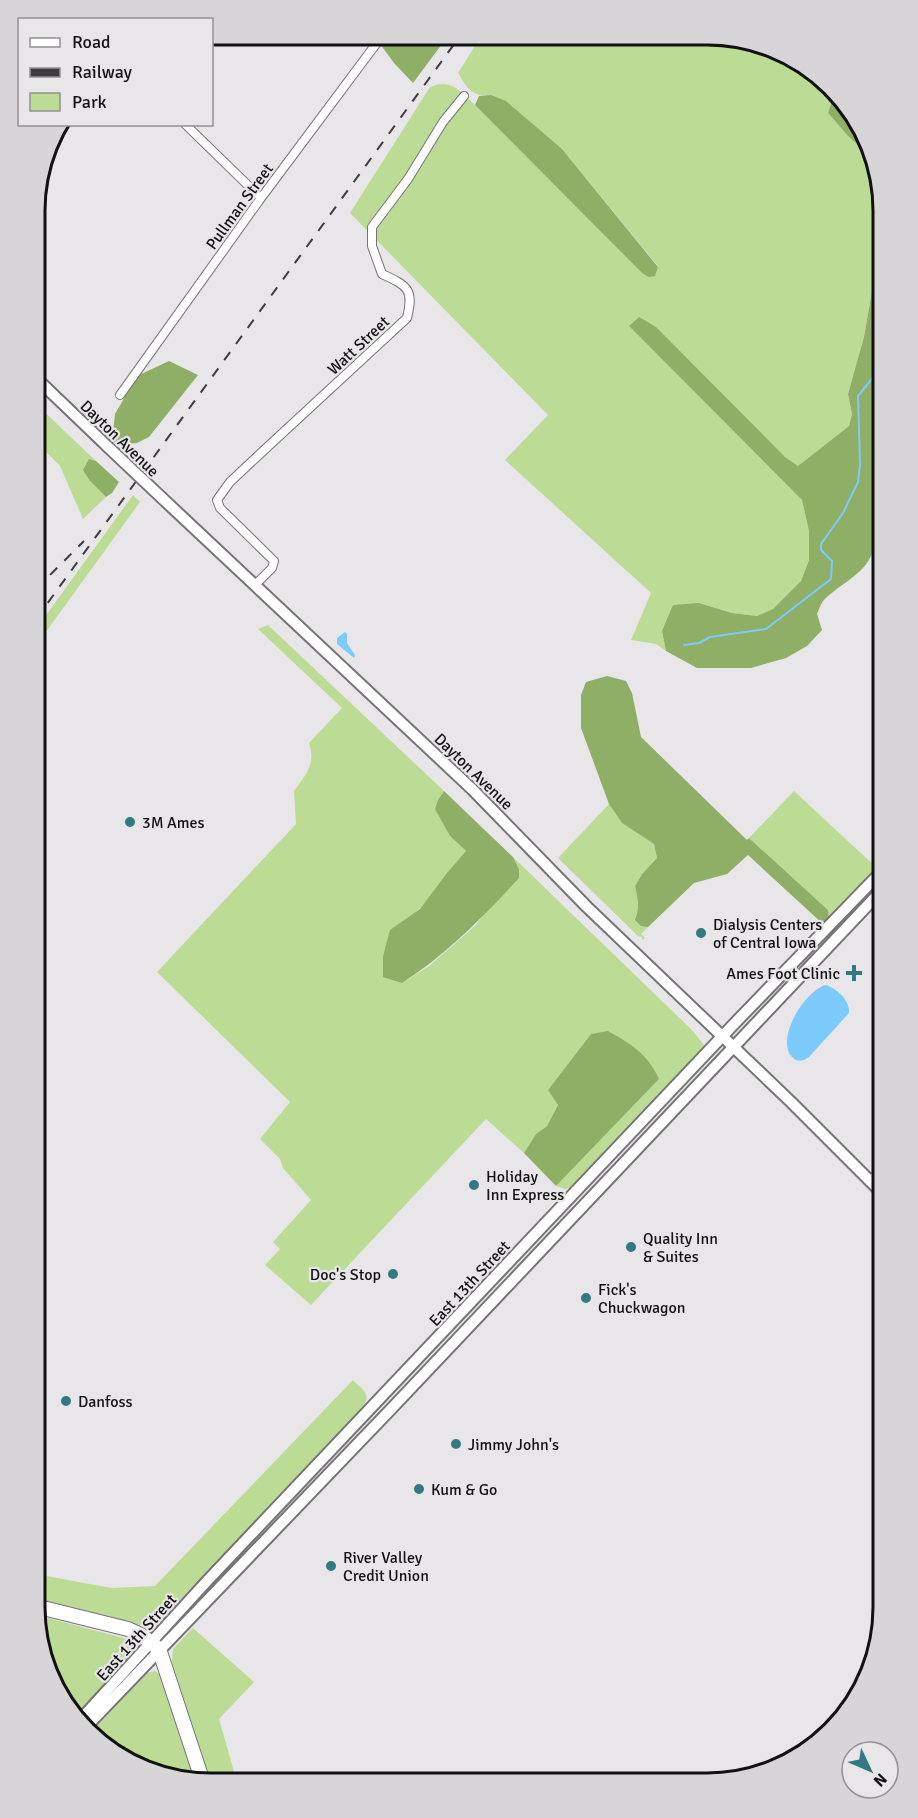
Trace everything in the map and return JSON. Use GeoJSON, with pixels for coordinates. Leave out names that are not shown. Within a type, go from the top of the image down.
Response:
{"type":"FeatureCollection","features":[{"type":"Feature","properties":{"kind":"highway"},"geometry":{"type":"LineString","coordinates":[[45,1609],[128,1629],[156,1646],[200,1772]]}},
{"type":"Feature","properties":{"kind":"main road","name":"Dayton Avenue"},"geometry":{"type":"LineString","coordinates":[[45,387],[473,790],[587,907],[873,1184]]}},
{"type":"Feature","properties":{"kind":"main road","name":"East 13th Street"},"geometry":{"type":"LineString","coordinates":[[90,1721],[156,1646],[208,1580],[723,1036],[872,882]]}},
{"type":"Feature","properties":{"kind":"main road","name":"East 13th Street"},"geometry":{"type":"LineString","coordinates":[[85,1715],[377,1424],[733,1046],[873,901]]}},
{"type":"Feature","properties":{"kind":"street","name":"Pullman Street"},"geometry":{"type":"LineString","coordinates":[[120,395],[261,198],[375,45]]}},
{"type":"Feature","properties":{"kind":"street","name":"Watt Street"},"geometry":{"type":"LineString","coordinates":[[255,585],[272,568],[274,561],[220,508],[217,504],[218,500],[230,482],[407,318],[411,301],[409,290],[401,282],[382,274],[372,246],[372,227],[408,178],[443,122],[464,96]]}},
{"type":"Feature","properties":{"kind":"street"},"geometry":{"type":"LineString","coordinates":[[187,126],[261,198]]}},
{"type":"Feature","properties":{"kind":"street"},"geometry":{"type":"LineString","coordinates":[[870,1181],[873,1178]]}},
{"type":"Feature","properties":{"kind":"green space"},"geometry":{"type":"Polygon","coordinates":[[[381,45],[441,45],[413,83],[381,45]]]}},
{"type":"Feature","properties":{"kind":"green space"},"geometry":{"type":"Polygon","coordinates":[[[475,45],[707,45],[740,48],[781,62],[817,86],[832,101],[828,113],[860,147],[870,178],[873,200],[873,286],[864,337],[848,394],[852,414],[849,426],[798,466],[629,326],[802,500],[809,531],[809,560],[801,581],[773,609],[757,616],[732,613],[699,603],[662,631],[666,651],[656,644],[631,640],[651,593],[505,460],[548,415],[350,213],[430,87],[450,85],[475,105],[642,273],[648,277],[658,266],[562,149],[491,95],[479,95],[471,91],[458,73],[475,45]]]}},
{"type":"Feature","properties":{"kind":"green space"},"geometry":{"type":"Polygon","coordinates":[[[491,95],[506,101],[562,149],[658,267],[655,276],[648,277],[642,273],[475,105],[479,96],[491,95]]]}},
{"type":"Feature","properties":{"kind":"green space"},"geometry":{"type":"Polygon","coordinates":[[[832,101],[860,147],[849,137],[828,113],[832,101]]]}},
{"type":"Feature","properties":{"kind":"green space"},"geometry":{"type":"Polygon","coordinates":[[[873,286],[873,550],[869,560],[856,575],[823,601],[817,614],[822,630],[807,646],[786,658],[751,668],[697,668],[666,651],[662,631],[673,605],[699,603],[732,613],[757,616],[773,609],[801,581],[809,560],[809,531],[802,500],[629,326],[639,317],[656,327],[785,457],[798,466],[849,426],[852,414],[848,394],[864,337],[873,286]]]}},
{"type":"Feature","properties":{"kind":"green space"},"geometry":{"type":"Polygon","coordinates":[[[169,361],[198,375],[149,437],[137,443],[117,445],[112,440],[115,414],[137,376],[169,361]]]}},
{"type":"Feature","properties":{"kind":"green space"},"geometry":{"type":"Polygon","coordinates":[[[45,413],[96,461],[89,459],[90,481],[106,497],[83,519],[60,466],[45,451],[45,413]]]}},
{"type":"Feature","properties":{"kind":"green space"},"geometry":{"type":"Polygon","coordinates":[[[89,459],[96,461],[119,482],[112,493],[106,497],[90,481],[83,470],[89,459]]]}},
{"type":"Feature","properties":{"kind":"green space"},"geometry":{"type":"Polygon","coordinates":[[[133,495],[140,502],[45,633],[45,617],[133,495]]]}},
{"type":"Feature","properties":{"kind":"green space"},"geometry":{"type":"Polygon","coordinates":[[[268,625],[444,791],[438,800],[450,836],[466,851],[431,896],[408,919],[402,983],[429,966],[475,926],[519,869],[513,857],[693,1031],[704,1045],[703,1049],[576,1186],[565,1189],[556,1186],[659,1079],[591,1034],[548,1090],[558,1105],[547,1126],[536,1134],[524,1153],[486,1119],[311,1305],[265,1265],[280,1249],[273,1242],[311,1200],[283,1168],[280,1159],[260,1139],[290,1102],[157,972],[296,824],[294,791],[306,774],[310,763],[309,743],[342,708],[258,629],[268,625]]]}},
{"type":"Feature","properties":{"kind":"green space"},"geometry":{"type":"Polygon","coordinates":[[[607,676],[626,681],[632,693],[641,737],[747,840],[749,838],[828,910],[829,918],[823,924],[748,855],[727,874],[694,883],[648,927],[641,926],[635,920],[638,903],[635,886],[642,874],[657,858],[654,844],[622,823],[609,804],[581,728],[581,695],[586,682],[607,676]]]}},
{"type":"Feature","properties":{"kind":"green space"},"geometry":{"type":"Polygon","coordinates":[[[444,791],[513,857],[519,869],[519,878],[464,934],[402,983],[383,977],[383,956],[390,930],[420,909],[466,851],[450,836],[435,809],[444,791]]]}},
{"type":"Feature","properties":{"kind":"green space"},"geometry":{"type":"Polygon","coordinates":[[[794,791],[873,864],[873,874],[829,918],[828,910],[749,838],[794,791]]]}},
{"type":"Feature","properties":{"kind":"green space"},"geometry":{"type":"Polygon","coordinates":[[[609,804],[622,823],[654,844],[657,858],[642,874],[635,886],[641,926],[648,927],[641,934],[645,938],[642,940],[642,937],[638,936],[558,858],[609,804]]]}},
{"type":"Feature","properties":{"kind":"green space"},"geometry":{"type":"Polygon","coordinates":[[[608,1031],[638,1050],[650,1063],[659,1079],[556,1186],[524,1153],[536,1134],[547,1126],[558,1105],[548,1090],[591,1034],[608,1031]]]}},
{"type":"Feature","properties":{"kind":"green space"},"geometry":{"type":"Polygon","coordinates":[[[353,1380],[363,1390],[366,1400],[362,1409],[164,1616],[153,1624],[138,1625],[45,1602],[45,1576],[112,1588],[155,1586],[353,1380]]]}},
{"type":"Feature","properties":{"kind":"green space"},"geometry":{"type":"Polygon","coordinates":[[[45,1617],[135,1641],[137,1645],[135,1650],[80,1709],[62,1681],[54,1661],[48,1640],[45,1617]]]}},
{"type":"Feature","properties":{"kind":"green space"},"geometry":{"type":"Polygon","coordinates":[[[193,1628],[254,1682],[219,1719],[234,1773],[205,1773],[172,1662],[173,1649],[193,1628]]]}},
{"type":"Feature","properties":{"kind":"green space"},"geometry":{"type":"Polygon","coordinates":[[[155,1671],[163,1676],[195,1772],[157,1764],[137,1756],[96,1727],[147,1673],[155,1671]]]}},
{"type":"Feature","properties":{"kind":"water"},"geometry":{"type":"Polygon","coordinates":[[[345,632],[347,643],[355,655],[354,658],[337,644],[337,638],[345,632]]]}},
{"type":"Feature","properties":{"kind":"water"},"geometry":{"type":"Polygon","coordinates":[[[826,985],[842,996],[849,1008],[849,1013],[809,1057],[798,1061],[792,1057],[788,1049],[787,1039],[790,1028],[795,1016],[809,996],[826,985]]]}},
{"type":"Feature","properties":{"kind":"waterway"},"geometry":{"type":"LineString","coordinates":[[684,645],[699,643],[710,637],[766,629],[831,579],[832,561],[821,550],[821,544],[843,513],[858,482],[860,465],[858,396],[873,377]]}},
{"type":"Feature","properties":{"kind":"railway"},"geometry":{"type":"LineString","coordinates":[[45,607],[453,45]]}},
{"type":"Feature","properties":{"kind":"railway"},"geometry":{"type":"LineString","coordinates":[[45,580],[84,541]]}},
{"type":"Feature","properties":{"kind":"place","name":"3M Ames"},"geometry":{"type":"Point","coordinates":[130,822]}},
{"type":"Feature","properties":{"kind":"place","name":"Dialysis Centers of Central Iowa"},"geometry":{"type":"Point","coordinates":[701,933]}},
{"type":"Feature","properties":{"kind":"place","name":"Ames Foot Clinic"},"geometry":{"type":"Point","coordinates":[854,973]}},
{"type":"Feature","properties":{"kind":"place","name":"Holiday Inn Express"},"geometry":{"type":"Point","coordinates":[474,1185]}},
{"type":"Feature","properties":{"kind":"place","name":"Quality Inn & Suites"},"geometry":{"type":"Point","coordinates":[631,1247]}},
{"type":"Feature","properties":{"kind":"place","name":"Doc's Stop"},"geometry":{"type":"Point","coordinates":[393,1274]}},
{"type":"Feature","properties":{"kind":"place","name":"Fick's Chuckwagon"},"geometry":{"type":"Point","coordinates":[586,1298]}},
{"type":"Feature","properties":{"kind":"place","name":"Danfoss"},"geometry":{"type":"Point","coordinates":[66,1401]}},
{"type":"Feature","properties":{"kind":"place","name":"Jimmy John's"},"geometry":{"type":"Point","coordinates":[456,1444]}},
{"type":"Feature","properties":{"kind":"place","name":"Kum & Go"},"geometry":{"type":"Point","coordinates":[419,1489]}},
{"type":"Feature","properties":{"kind":"place","name":"River Valley Credit Union"},"geometry":{"type":"Point","coordinates":[331,1566]}}]}
